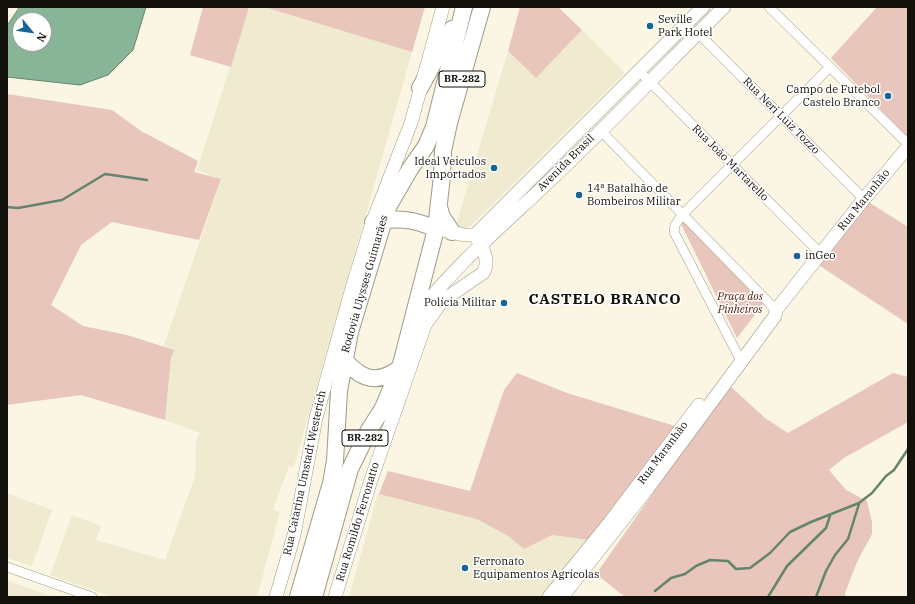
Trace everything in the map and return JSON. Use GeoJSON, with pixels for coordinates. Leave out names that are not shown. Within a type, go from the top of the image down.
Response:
{"type":"FeatureCollection","features":[{"type":"Feature","properties":{"kind":"highway","name":"BR-282"},"geometry":{"type":"LineString","coordinates":[[314,597],[350,469],[369,430],[383,408],[400,368],[436,229],[443,151],[449,123],[482,7]]}},
{"type":"Feature","properties":{"kind":"highway"},"geometry":{"type":"LineString","coordinates":[[420,88],[463,9]]}},
{"type":"Feature","properties":{"kind":"highway","name":"Rodovia Ulysses Guimarães"},"geometry":{"type":"LineString","coordinates":[[298,597],[331,483],[335,461],[340,354],[350,332],[377,222],[426,146],[434,127],[463,9]]}},
{"type":"Feature","properties":{"kind":"highway"},"geometry":{"type":"LineString","coordinates":[[439,207],[442,217],[452,232]]}},
{"type":"Feature","properties":{"kind":"highway"},"geometry":{"type":"LineString","coordinates":[[377,222],[410,220],[436,229]]}},
{"type":"Feature","properties":{"kind":"highway"},"geometry":{"type":"LineString","coordinates":[[340,354],[351,369],[368,378],[385,377],[400,368]]}},
{"type":"Feature","properties":{"kind":"street"},"geometry":{"type":"LineString","coordinates":[[377,222],[403,145],[443,7]]}},
{"type":"Feature","properties":{"kind":"street","name":"Avenida Brasil"},"geometry":{"type":"LineString","coordinates":[[411,322],[478,239],[639,71],[703,7]]}},
{"type":"Feature","properties":{"kind":"street","name":"Avenida Brasil"},"geometry":{"type":"LineString","coordinates":[[478,239],[542,188],[724,7]]}},
{"type":"Feature","properties":{"kind":"street"},"geometry":{"type":"LineString","coordinates":[[769,7],[908,144]]}},
{"type":"Feature","properties":{"kind":"street","name":"Rua Neri Luiz Tozzo"},"geometry":{"type":"LineString","coordinates":[[698,33],[864,199]]}},
{"type":"Feature","properties":{"kind":"street"},"geometry":{"type":"LineString","coordinates":[[740,357],[674,232],[674,225],[682,215],[830,67]]}},
{"type":"Feature","properties":{"kind":"street","name":"Rua João Martarello"},"geometry":{"type":"LineString","coordinates":[[639,71],[821,254]]}},
{"type":"Feature","properties":{"kind":"street"},"geometry":{"type":"LineString","coordinates":[[600,130],[776,310]]}},
{"type":"Feature","properties":{"kind":"street","name":"Rua Maranhão"},"geometry":{"type":"LineString","coordinates":[[549,597],[571,578],[614,524],[740,357],[775,316],[776,310],[864,199],[908,148]]}},
{"type":"Feature","properties":{"kind":"street"},"geometry":{"type":"LineString","coordinates":[[436,229],[478,239]]}},
{"type":"Feature","properties":{"kind":"street","name":"Rua Romildo Ferronatto"},"geometry":{"type":"LineString","coordinates":[[335,597],[371,480],[425,325],[442,301],[458,288],[483,273],[487,262],[478,239]]}},
{"type":"Feature","properties":{"kind":"street","name":"Rua Catarina Umstadt Westerich"},"geometry":{"type":"LineString","coordinates":[[276,597],[294,535],[316,418],[340,354]]}},
{"type":"Feature","properties":{"kind":"street"},"geometry":{"type":"LineString","coordinates":[[7,567],[92,597]]}},
{"type":"Feature","properties":{"kind":"street","name":"Rua Maranhão"},"geometry":{"type":"LineString","coordinates":[[562,597],[571,578]]}},
{"type":"Feature","properties":{"kind":"shaded area"},"geometry":{"type":"Polygon","coordinates":[[[20,7],[146,7],[133,50],[108,75],[80,85],[7,77],[7,26],[12,19],[12,52],[52,52],[52,12],[17,12],[20,7]]]}},
{"type":"Feature","properties":{"kind":"shaded area"},"geometry":{"type":"Polygon","coordinates":[[[249,7],[264,7],[412,52],[294,467],[289,466],[273,510],[280,512],[257,597],[112,597],[50,575],[72,515],[101,526],[96,540],[165,560],[195,476],[196,442],[199,433],[165,420],[171,358],[174,350],[163,347],[221,180],[197,170],[249,7]]]}},
{"type":"Feature","properties":{"kind":"shaded area"},"geometry":{"type":"Polygon","coordinates":[[[582,30],[625,73],[471,226],[465,229],[455,228],[508,51],[536,78],[582,30]]]}},
{"type":"Feature","properties":{"kind":"shaded area"},"geometry":{"type":"Polygon","coordinates":[[[7,493],[52,510],[32,566],[7,558],[7,493]]]}},
{"type":"Feature","properties":{"kind":"shaded area"},"geometry":{"type":"Polygon","coordinates":[[[378,493],[589,537],[541,597],[349,597],[378,493]]]}},
{"type":"Feature","properties":{"kind":"shaded area"},"geometry":{"type":"Polygon","coordinates":[[[7,580],[34,590],[54,597],[7,597],[7,580]]]}},
{"type":"Feature","properties":{"kind":"green space"},"geometry":{"type":"Polygon","coordinates":[[[203,7],[249,7],[231,67],[190,55],[203,7]]]}},
{"type":"Feature","properties":{"kind":"green space"},"geometry":{"type":"Polygon","coordinates":[[[264,7],[425,7],[412,52],[264,7]]]}},
{"type":"Feature","properties":{"kind":"green space"},"geometry":{"type":"Polygon","coordinates":[[[520,7],[558,7],[582,30],[536,78],[508,51],[520,7]]]}},
{"type":"Feature","properties":{"kind":"green space","name":"Campo de Futebol Castelo Branco"},"geometry":{"type":"Polygon","coordinates":[[[877,7],[908,7],[908,134],[906,136],[831,58],[877,7]]]}},
{"type":"Feature","properties":{"kind":"green space"},"geometry":{"type":"Polygon","coordinates":[[[7,94],[112,110],[141,131],[198,161],[194,172],[221,179],[199,240],[112,222],[81,245],[51,305],[83,326],[127,335],[174,350],[171,358],[165,420],[81,395],[7,405],[7,94]]]}},
{"type":"Feature","properties":{"kind":"green space"},"geometry":{"type":"Polygon","coordinates":[[[867,201],[908,227],[908,324],[817,264],[867,201]]]}},
{"type":"Feature","properties":{"kind":"green space","name":"Praça dos Pinheiros"},"geometry":{"type":"Polygon","coordinates":[[[685,220],[764,303],[737,338],[681,224],[685,220]]]}},
{"type":"Feature","properties":{"kind":"green space"},"geometry":{"type":"Polygon","coordinates":[[[517,373],[567,393],[675,426],[590,540],[552,535],[524,549],[508,536],[477,519],[379,494],[388,471],[470,491],[504,390],[517,373]]]}},
{"type":"Feature","properties":{"kind":"green space"},"geometry":{"type":"Polygon","coordinates":[[[893,373],[908,377],[908,422],[844,458],[829,470],[846,490],[867,501],[872,522],[872,534],[857,562],[845,593],[846,597],[625,597],[596,574],[729,385],[765,418],[788,433],[893,373]]]}},
{"type":"Feature","properties":{"kind":"waterway"},"geometry":{"type":"LineString","coordinates":[[7,207],[18,208],[62,200],[105,174],[147,180]]}},
{"type":"Feature","properties":{"kind":"waterway"},"geometry":{"type":"LineString","coordinates":[[655,591],[671,578],[685,574],[696,566],[710,560],[728,561],[736,569],[750,568],[770,553],[790,532],[859,503],[872,493],[886,476],[894,470],[908,449]]}},
{"type":"Feature","properties":{"kind":"waterway"},"geometry":{"type":"LineString","coordinates":[[816,597],[826,571],[835,555],[848,539],[859,504]]}},
{"type":"Feature","properties":{"kind":"waterway"},"geometry":{"type":"LineString","coordinates":[[768,597],[787,566],[826,528],[830,516]]}},
{"type":"Feature","properties":{"kind":"place","name":"Seville Park Hotel"},"geometry":{"type":"Point","coordinates":[650,26]}},
{"type":"Feature","properties":{"kind":"place","name":"Campo de Futebol Castelo Branco"},"geometry":{"type":"Point","coordinates":[888,96]}},
{"type":"Feature","properties":{"kind":"place","name":"Ideal Veiculos Importados"},"geometry":{"type":"Point","coordinates":[494,168]}},
{"type":"Feature","properties":{"kind":"place","name":"14ª Batalhão de Bombeiros Militar"},"geometry":{"type":"Point","coordinates":[579,195]}},
{"type":"Feature","properties":{"kind":"place","name":"inGeo"},"geometry":{"type":"Point","coordinates":[797,256]}},
{"type":"Feature","properties":{"kind":"place","name":"Polícia Militar"},"geometry":{"type":"Point","coordinates":[504,303]}},
{"type":"Feature","properties":{"kind":"place","name":"Ferronato Equipamentos Agrícolas"},"geometry":{"type":"Point","coordinates":[465,568]}},
{"type":"Feature","properties":{"kind":"district","name":"CASTELO BRANCO"},"geometry":{"type":"Point","coordinates":[605,300]}}]}
